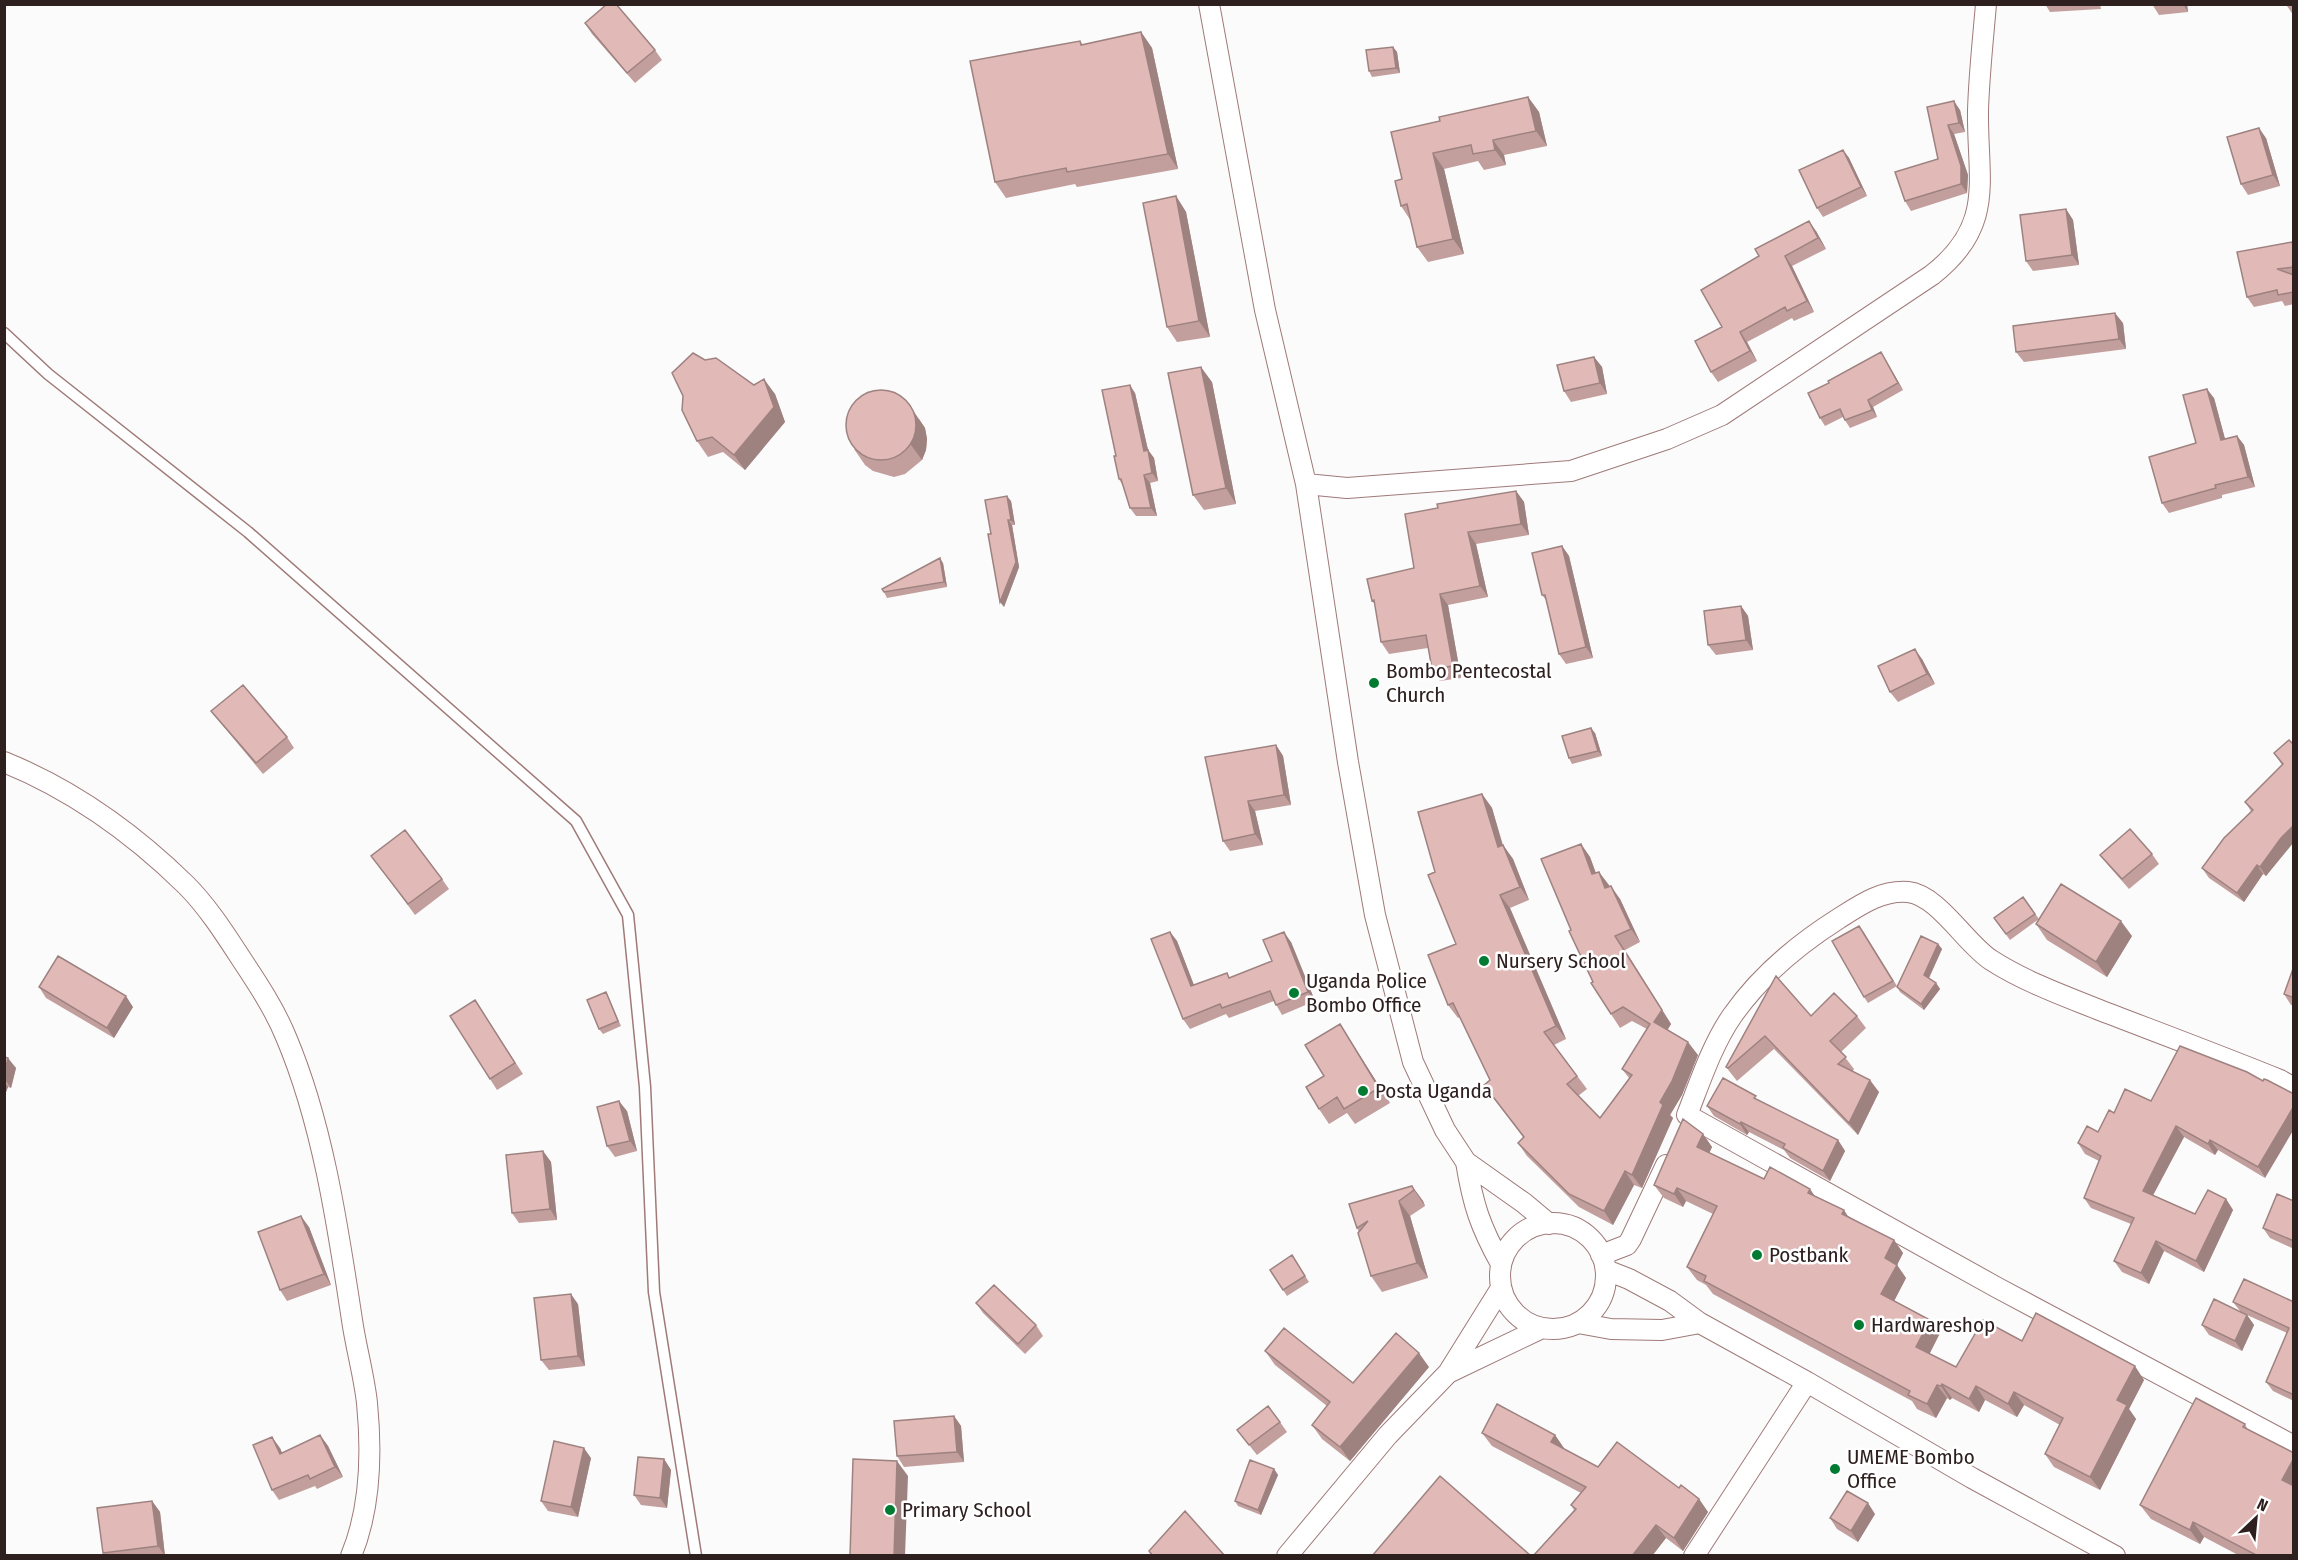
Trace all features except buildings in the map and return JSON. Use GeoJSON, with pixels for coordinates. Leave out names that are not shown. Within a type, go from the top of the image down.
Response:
{"type":"FeatureCollection","features":[{"type":"Feature","properties":{"kind":"street"},"geometry":{"type":"LineString","coordinates":[[1209,4],[1265,310],[1306,484],[1348,762],[1375,915],[1413,1062],[1445,1130],[1466,1162],[1524,1203],[1549,1224]]}},
{"type":"Feature","properties":{"kind":"street"},"geometry":{"type":"LineString","coordinates":[[1306,484],[1347,488],[1570,471],[1667,439],[1722,415],[1932,275],[1952,260],[1966,241],[1977,210],[1981,185],[1978,112],[1986,4]]}},
{"type":"Feature","properties":{"kind":"street"},"geometry":{"type":"LineString","coordinates":[[4,762],[69,792],[109,819],[187,886],[220,927],[256,981],[286,1037],[308,1100],[327,1176],[367,1402],[368,1494],[358,1539],[351,1556]]}},
{"type":"Feature","properties":{"kind":"street"},"geometry":{"type":"LineString","coordinates":[[1603,1263],[1627,1245],[1631,1239],[1677,1140],[1713,1052],[1731,1018],[1752,989],[1783,958],[1821,930],[1864,903],[1888,892],[1911,892],[1930,902],[1990,959],[2018,975],[2082,1003],[2280,1080],[2294,1088]]}},
{"type":"Feature","properties":{"kind":"street"},"geometry":{"type":"LineString","coordinates":[[1687,1115],[1986,1282],[2294,1446]]}},
{"type":"Feature","properties":{"kind":"street"},"geometry":{"type":"LineString","coordinates":[[1466,1162],[1472,1199],[1482,1230],[1501,1264]]}},
{"type":"Feature","properties":{"kind":"street"},"geometry":{"type":"LineString","coordinates":[[1549,1224],[1565,1225],[1580,1231],[1592,1242],[1603,1263],[1605,1286],[1600,1301],[1590,1314],[1578,1323],[1560,1329],[1542,1328],[1523,1320],[1509,1306],[1501,1288],[1501,1264],[1507,1249],[1518,1236],[1532,1227],[1549,1224]]}},
{"type":"Feature","properties":{"kind":"street"},"geometry":{"type":"LineString","coordinates":[[1603,1263],[1670,1301],[1700,1323],[1972,1478],[2115,1556]]}},
{"type":"Feature","properties":{"kind":"street"},"geometry":{"type":"LineString","coordinates":[[1287,1556],[1388,1436],[1449,1373],[1501,1288]]}},
{"type":"Feature","properties":{"kind":"street"},"geometry":{"type":"LineString","coordinates":[[1578,1323],[1611,1329],[1662,1330],[1700,1323]]}},
{"type":"Feature","properties":{"kind":"street"},"geometry":{"type":"LineString","coordinates":[[1449,1373],[1542,1328]]}},
{"type":"Feature","properties":{"kind":"street"},"geometry":{"type":"LineString","coordinates":[[1703,1552],[1807,1382]]}},
{"type":"Feature","properties":{"kind":"lane"},"geometry":{"type":"LineString","coordinates":[[4,333],[48,374],[248,532],[576,821],[628,915],[645,1087],[654,1292],[696,1556]]}},
{"type":"Feature","properties":{"kind":"place","name":"Bombo Pentecostal Church"},"geometry":{"type":"Point","coordinates":[1374,683]}},
{"type":"Feature","properties":{"kind":"place","name":"Nursery School"},"geometry":{"type":"Point","coordinates":[1484,961]}},
{"type":"Feature","properties":{"kind":"place","name":"Uganda Police Bombo Office"},"geometry":{"type":"Point","coordinates":[1294,993]}},
{"type":"Feature","properties":{"kind":"place","name":"Posta Uganda"},"geometry":{"type":"Point","coordinates":[1363,1091]}},
{"type":"Feature","properties":{"kind":"place","name":"Postbank"},"geometry":{"type":"Point","coordinates":[1757,1255]}},
{"type":"Feature","properties":{"kind":"place","name":"Hardwareshop"},"geometry":{"type":"Point","coordinates":[1859,1325]}},
{"type":"Feature","properties":{"kind":"place","name":"UMEME Bombo Office"},"geometry":{"type":"Point","coordinates":[1835,1469]}},
{"type":"Feature","properties":{"kind":"place","name":"Primary School"},"geometry":{"type":"Point","coordinates":[890,1510]}}]}
